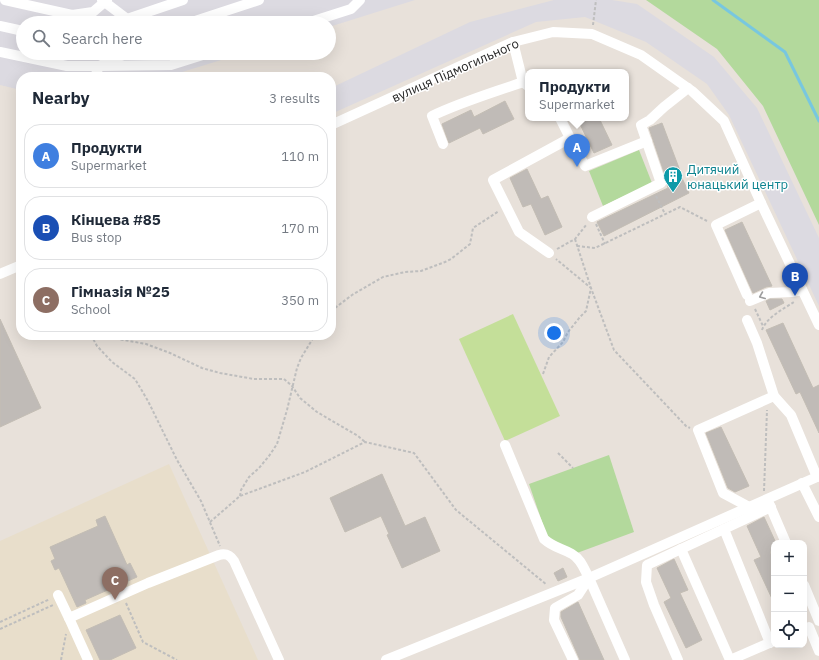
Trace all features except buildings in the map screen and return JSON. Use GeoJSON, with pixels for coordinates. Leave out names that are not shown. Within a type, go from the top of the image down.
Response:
{"type":"FeatureCollection","features":[{"type":"Feature","properties":{"kind":"street"},"geometry":{"type":"LineString","coordinates":[[5,0],[72,15],[93,12],[104,1],[120,16]]}},
{"type":"Feature","properties":{"kind":"street"},"geometry":{"type":"LineString","coordinates":[[142,16],[183,0]]}},
{"type":"Feature","properties":{"kind":"street"},"geometry":{"type":"LineString","coordinates":[[210,16],[259,0]]}},
{"type":"Feature","properties":{"kind":"street"},"geometry":{"type":"LineString","coordinates":[[329,16],[351,9],[360,0]]}},
{"type":"Feature","properties":{"kind":"street"},"geometry":{"type":"LineString","coordinates":[[0,26],[16,29]]}},
{"type":"Feature","properties":{"kind":"street","name":"вулиця Підмогильного"},"geometry":{"type":"LineString","coordinates":[[336,123],[513,42],[553,32],[592,34],[641,55],[688,88],[724,121],[819,325]]}},
{"type":"Feature","properties":{"kind":"street"},"geometry":{"type":"LineString","coordinates":[[443,144],[432,116],[455,105],[525,84],[513,42]]}},
{"type":"Feature","properties":{"kind":"street"},"geometry":{"type":"LineString","coordinates":[[0,52],[16,55]]}},
{"type":"Feature","properties":{"kind":"street"},"geometry":{"type":"LineString","coordinates":[[38,60],[67,66],[171,65],[187,60]]}},
{"type":"Feature","properties":{"kind":"street"},"geometry":{"type":"LineString","coordinates":[[97,72],[99,66],[112,60]]}},
{"type":"Feature","properties":{"kind":"street"},"geometry":{"type":"LineString","coordinates":[[592,217],[662,183],[641,125],[650,120],[688,88]]}},
{"type":"Feature","properties":{"kind":"street"},"geometry":{"type":"LineString","coordinates":[[562,121],[585,166],[647,141]]}},
{"type":"Feature","properties":{"kind":"street"},"geometry":{"type":"LineString","coordinates":[[549,253],[519,232],[493,180],[570,138]]}},
{"type":"Feature","properties":{"kind":"street"},"geometry":{"type":"LineString","coordinates":[[761,203],[716,225],[749,298],[769,293],[803,292]]}},
{"type":"Feature","properties":{"kind":"street"},"geometry":{"type":"LineString","coordinates":[[0,274],[16,267]]}},
{"type":"Feature","properties":{"kind":"street"},"geometry":{"type":"LineString","coordinates":[[678,660],[654,605],[646,582],[647,565],[724,529],[767,502],[818,476],[791,415],[774,396],[757,343],[747,320]]}},
{"type":"Feature","properties":{"kind":"street"},"geometry":{"type":"LineString","coordinates":[[749,506],[723,493],[698,430],[774,396]]}},
{"type":"Feature","properties":{"kind":"street"},"geometry":{"type":"LineString","coordinates":[[505,445],[544,539],[552,546],[573,554],[581,562],[625,660]]}},
{"type":"Feature","properties":{"kind":"street"},"geometry":{"type":"LineString","coordinates":[[802,483],[819,517]]}},
{"type":"Feature","properties":{"kind":"street"},"geometry":{"type":"LineString","coordinates":[[386,660],[589,578],[749,506],[767,502]]}},
{"type":"Feature","properties":{"kind":"street"},"geometry":{"type":"LineString","coordinates":[[767,502],[785,540]]}},
{"type":"Feature","properties":{"kind":"street"},"geometry":{"type":"LineString","coordinates":[[724,529],[771,640]]}},
{"type":"Feature","properties":{"kind":"street"},"geometry":{"type":"LineString","coordinates":[[681,549],[730,660],[771,642]]}},
{"type":"Feature","properties":{"kind":"street"},"geometry":{"type":"LineString","coordinates":[[68,618],[148,583],[224,554],[229,555],[234,561],[278,660]]}},
{"type":"Feature","properties":{"kind":"street"},"geometry":{"type":"LineString","coordinates":[[573,660],[554,620],[555,608],[578,596],[589,578]]}},
{"type":"Feature","properties":{"kind":"street"},"geometry":{"type":"LineString","coordinates":[[807,592],[819,622],[807,628]]}},
{"type":"Feature","properties":{"kind":"street"},"geometry":{"type":"LineString","coordinates":[[59,598],[88,660]]}},
{"type":"Feature","properties":{"kind":"street"},"geometry":{"type":"LineString","coordinates":[[807,630],[819,651]]}},
{"type":"Feature","properties":{"kind":"path"},"geometry":{"type":"LineString","coordinates":[[592,34],[596,0]]}},
{"type":"Feature","properties":{"kind":"path"},"geometry":{"type":"LineString","coordinates":[[652,188],[665,214]]}},
{"type":"Feature","properties":{"kind":"path"},"geometry":{"type":"LineString","coordinates":[[336,307],[352,295],[383,277],[405,272],[421,271],[451,259],[470,244],[473,228],[506,206]]}},
{"type":"Feature","properties":{"kind":"path"},"geometry":{"type":"LineString","coordinates":[[577,246],[595,248],[680,207],[716,225]]}},
{"type":"Feature","properties":{"kind":"path"},"geometry":{"type":"LineString","coordinates":[[591,288],[549,253],[575,239],[592,217],[605,244]]}},
{"type":"Feature","properties":{"kind":"path"},"geometry":{"type":"LineString","coordinates":[[575,239],[614,350],[686,426]]}},
{"type":"Feature","properties":{"kind":"path"},"geometry":{"type":"LineString","coordinates":[[543,374],[549,357],[563,342],[568,332],[586,311],[591,288]]}},
{"type":"Feature","properties":{"kind":"path"},"geometry":{"type":"LineString","coordinates":[[757,343],[763,326],[803,292]]}},
{"type":"Feature","properties":{"kind":"path"},"geometry":{"type":"LineString","coordinates":[[94,340],[97,346],[112,362],[135,379],[148,401],[177,460],[201,501],[224,554]]}},
{"type":"Feature","properties":{"kind":"path"},"geometry":{"type":"LineString","coordinates":[[124,340],[146,344],[202,368],[220,373],[254,379],[284,379],[292,386],[300,398],[317,412],[358,436],[365,442],[414,453],[456,510],[554,592]]}},
{"type":"Feature","properties":{"kind":"path"},"geometry":{"type":"LineString","coordinates":[[240,496],[240,490],[248,477],[259,468],[277,444],[297,368],[312,340]]}},
{"type":"Feature","properties":{"kind":"path"},"geometry":{"type":"LineString","coordinates":[[767,502],[767,410],[774,396]]}},
{"type":"Feature","properties":{"kind":"path"},"geometry":{"type":"LineString","coordinates":[[210,522],[240,496],[305,472],[365,442]]}},
{"type":"Feature","properties":{"kind":"path"},"geometry":{"type":"LineString","coordinates":[[558,453],[573,468]]}},
{"type":"Feature","properties":{"kind":"path"},"geometry":{"type":"LineString","coordinates":[[122,594],[143,642],[177,660]]}},
{"type":"Feature","properties":{"kind":"path"},"geometry":{"type":"LineString","coordinates":[[0,622],[59,598]]}},
{"type":"Feature","properties":{"kind":"path"},"geometry":{"type":"LineString","coordinates":[[0,629],[59,598]]}},
{"type":"Feature","properties":{"kind":"path"},"geometry":{"type":"LineString","coordinates":[[61,660],[68,618]]}},
{"type":"Feature","properties":{"kind":"shaded area"},"geometry":{"type":"Polygon","coordinates":[[[0,0],[415,0],[336,25],[336,16],[16,16],[16,60],[221,60],[182,72],[16,72],[16,89],[0,85],[0,0]]]}},
{"type":"Feature","properties":{"kind":"shaded area"},"geometry":{"type":"Polygon","coordinates":[[[554,0],[612,0],[637,4],[714,57],[757,108],[819,238],[819,306],[729,115],[707,84],[646,42],[585,17],[536,22],[336,112],[336,86],[470,22],[554,0]]]}},
{"type":"Feature","properties":{"kind":"shaded area"},"geometry":{"type":"Polygon","coordinates":[[[169,464],[258,660],[0,660],[0,541],[169,464]]]}},
{"type":"Feature","properties":{"kind":"green space"},"geometry":{"type":"Polygon","coordinates":[[[646,0],[819,0],[819,225],[763,106],[717,49],[646,0]]]}},
{"type":"Feature","properties":{"kind":"green space"},"geometry":{"type":"Polygon","coordinates":[[[639,150],[652,183],[603,206],[589,171],[639,150]]]}},
{"type":"Feature","properties":{"kind":"green space"},"geometry":{"type":"Polygon","coordinates":[[[513,314],[560,416],[505,441],[459,339],[513,314]]]}},
{"type":"Feature","properties":{"kind":"green space"},"geometry":{"type":"Polygon","coordinates":[[[609,455],[634,532],[577,553],[548,539],[529,484],[609,455]]]}},
{"type":"Feature","properties":{"kind":"waterway"},"geometry":{"type":"LineString","coordinates":[[713,0],[785,52],[819,121]]}},
{"type":"Feature","properties":{"kind":"place","name":"Продукти"},"geometry":{"type":"Point","coordinates":[577,167]}},
{"type":"Feature","properties":{"kind":"place","name":"Дитячий юнацький центр"},"geometry":{"type":"Point","coordinates":[673,193]}},
{"type":"Feature","properties":{"kind":"place","name":"Кінцева #85"},"geometry":{"type":"Point","coordinates":[795,296]}},
{"type":"Feature","properties":{"kind":"place","name":"Гімназія №25"},"geometry":{"type":"Point","coordinates":[115,600]}}]}
